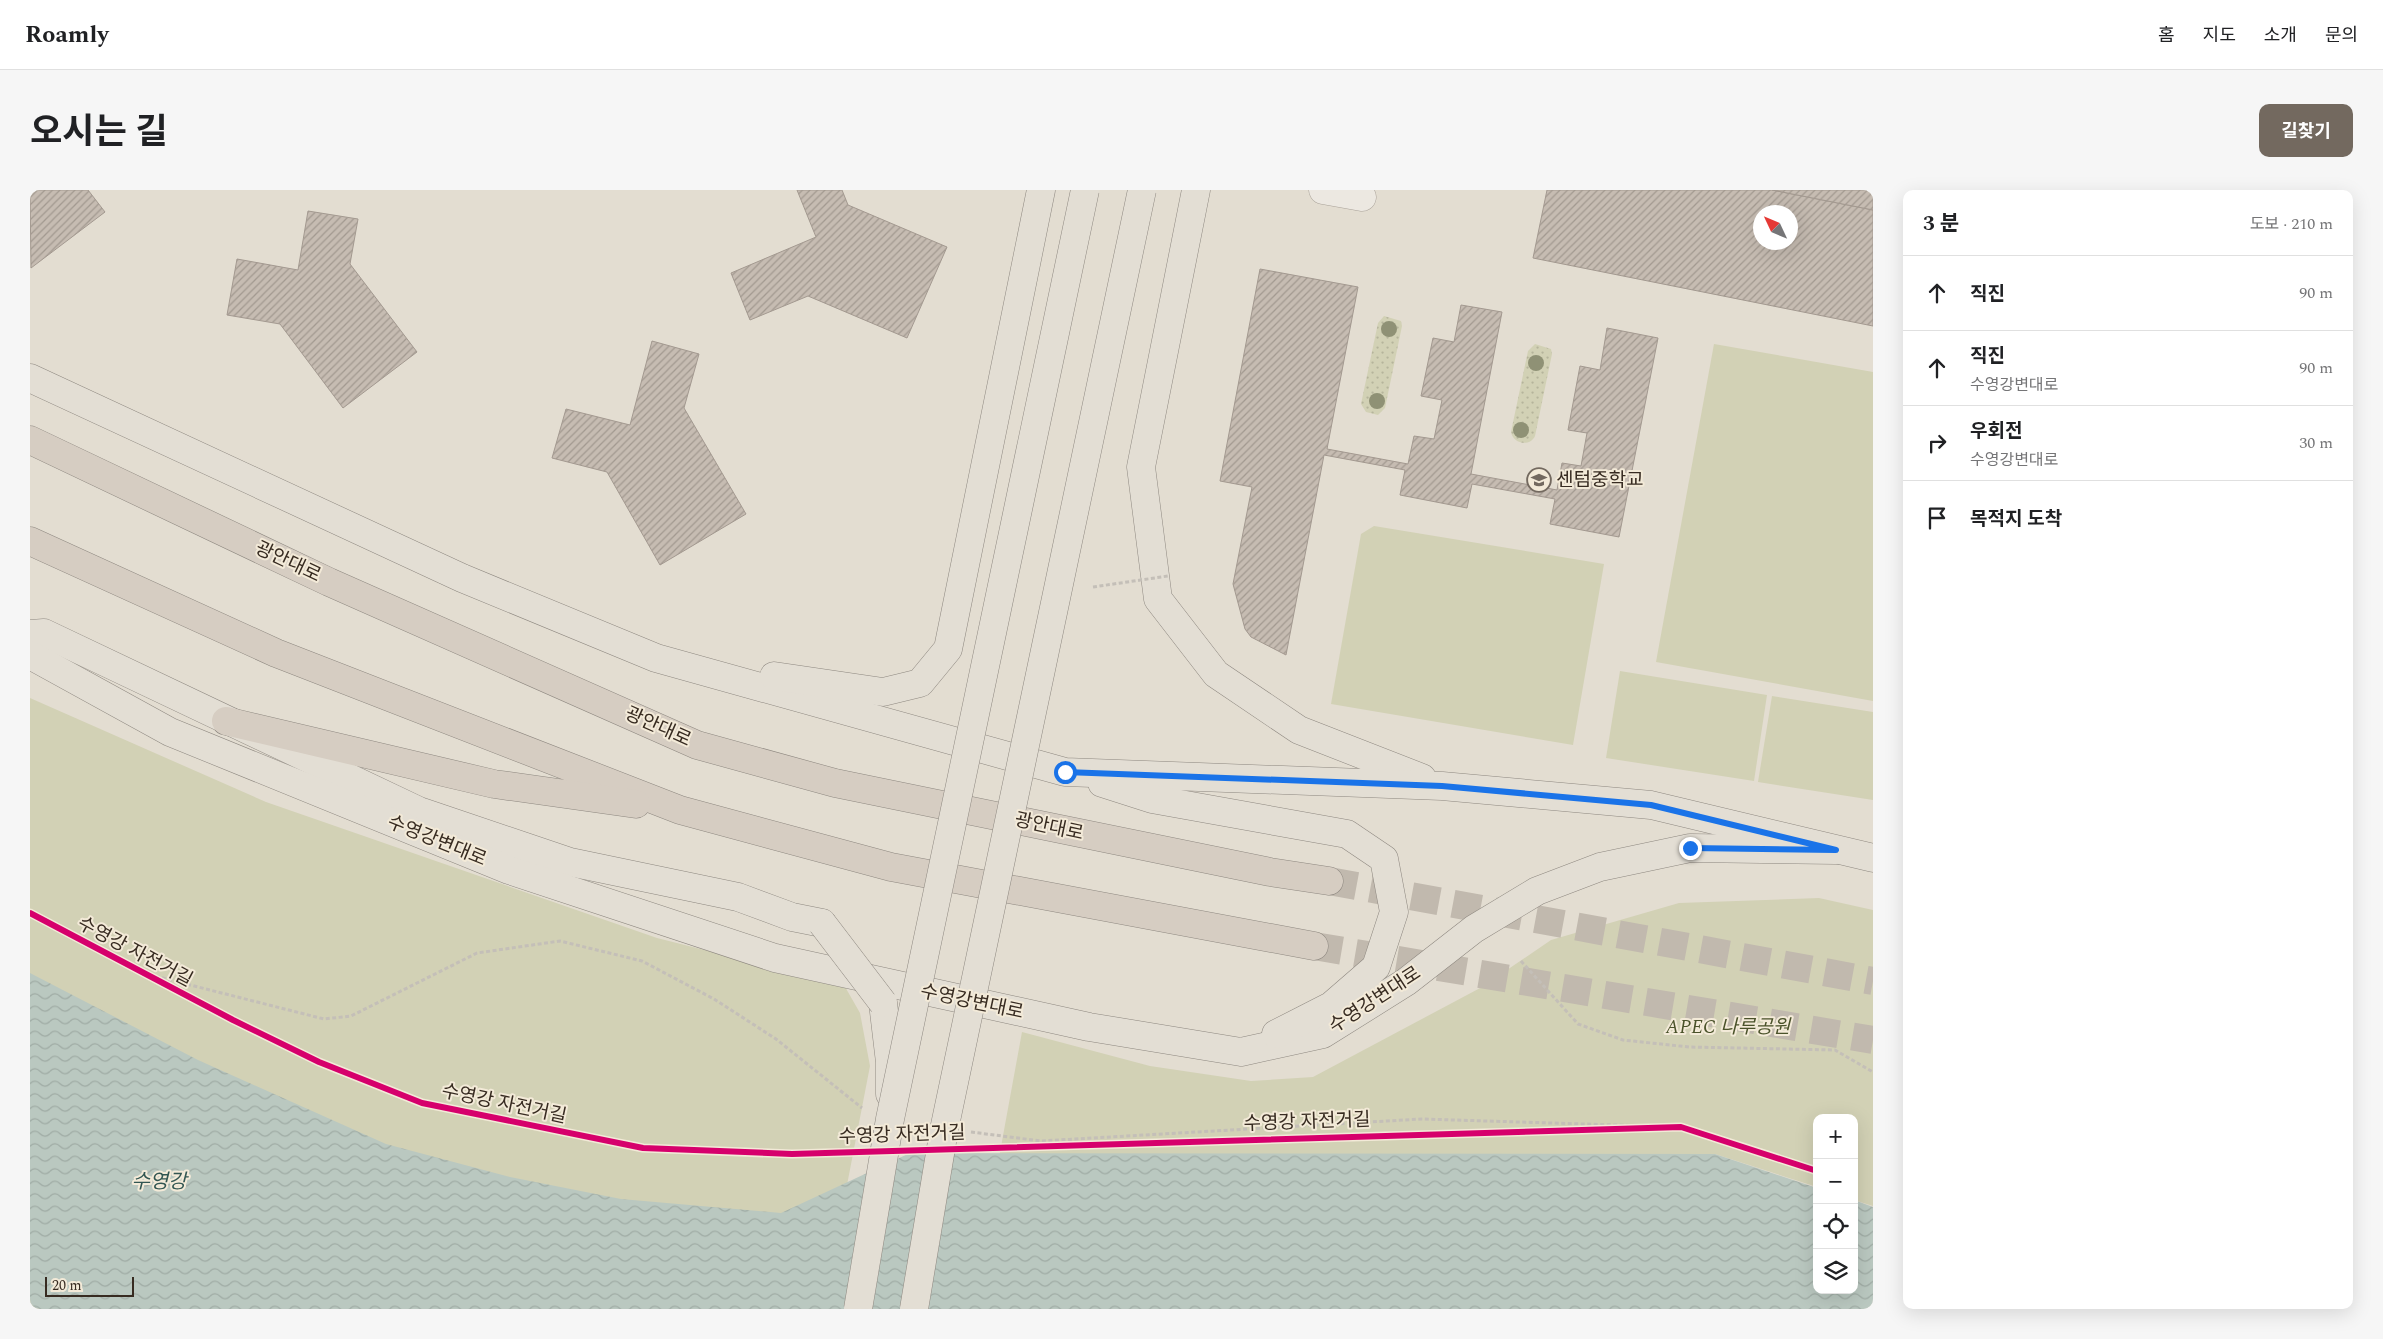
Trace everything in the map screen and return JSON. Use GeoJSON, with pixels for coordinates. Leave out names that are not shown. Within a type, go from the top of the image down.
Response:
{"type":"FeatureCollection","features":[{"type":"Feature","properties":{"kind":"highway","name":"광안대로"},"geometry":{"type":"LineString","coordinates":[[30,440],[329,582],[697,745],[834,783],[1270,872],[1329,881]]}},
{"type":"Feature","properties":{"kind":"highway"},"geometry":{"type":"LineString","coordinates":[[30,541],[276,652],[680,810],[891,867],[1314,946]]}},
{"type":"Feature","properties":{"kind":"highway"},"geometry":{"type":"LineString","coordinates":[[226,721],[494,784],[680,810]]}},
{"type":"Feature","properties":{"kind":"main road"},"geometry":{"type":"LineString","coordinates":[[656,658],[883,692],[920,683],[948,649],[1041,190]]}},
{"type":"Feature","properties":{"kind":"main road"},"geometry":{"type":"LineString","coordinates":[[858,1309],[890,1118],[1085,190]]}},
{"type":"Feature","properties":{"kind":"main road"},"geometry":{"type":"LineString","coordinates":[[914,1309],[944,1130],[1142,190]]}},
{"type":"Feature","properties":{"kind":"main road"},"geometry":{"type":"LineString","coordinates":[[1196,190],[1141,467],[1158,599],[1216,674],[1299,730],[1442,786]]}},
{"type":"Feature","properties":{"kind":"main road"},"geometry":{"type":"LineString","coordinates":[[30,378],[462,578],[656,658],[1065,772],[1152,799],[1347,834],[1384,859],[1394,912],[1376,967],[1331,1006],[1241,1052]]}},
{"type":"Feature","properties":{"kind":"main road"},"geometry":{"type":"LineString","coordinates":[[30,634],[44,633],[419,811],[570,862],[738,897],[792,917],[822,923],[883,1003],[890,1062],[890,1118]]}},
{"type":"Feature","properties":{"kind":"main road","name":"수영강변대로"},"geometry":{"type":"LineString","coordinates":[[30,655],[170,732],[509,870],[775,958],[1089,1027],[1241,1052],[1322,1034],[1406,982],[1474,929],[1513,905],[1537,891],[1600,867],[1690,848],[1836,850]]}},
{"type":"Feature","properties":{"kind":"main road"},"geometry":{"type":"LineString","coordinates":[[1065,772],[1442,786]]}},
{"type":"Feature","properties":{"kind":"main road","name":"수영강변대로"},"geometry":{"type":"LineString","coordinates":[[1442,786],[1651,805],[1873,858]]}},
{"type":"Feature","properties":{"kind":"lane"},"geometry":{"type":"LineString","coordinates":[[1323,190],[1362,197]]}},
{"type":"Feature","properties":{"kind":"path"},"geometry":{"type":"LineString","coordinates":[[1092,587],[1168,576]]}},
{"type":"Feature","properties":{"kind":"path"},"geometry":{"type":"LineString","coordinates":[[1521,961],[1578,1024],[1623,1040],[1689,1048],[1834,1050],[1873,1072]]}},
{"type":"Feature","properties":{"kind":"path"},"geometry":{"type":"LineString","coordinates":[[1542,1131],[1682,1127],[1690,1130]]}},
{"type":"Feature","properties":{"kind":"path"},"geometry":{"type":"LineString","coordinates":[[1016,1146],[1174,1141]]}},
{"type":"Feature","properties":{"kind":"green space"},"geometry":{"type":"Polygon","coordinates":[[[1384,316],[1401,321],[1402,326],[1385,408],[1378,415],[1366,412],[1361,404],[1378,323],[1384,316]]]}},
{"type":"Feature","properties":{"kind":"green space"},"geometry":{"type":"Polygon","coordinates":[[[1535,344],[1551,349],[1552,354],[1535,436],[1529,442],[1522,443],[1512,436],[1511,432],[1528,351],[1535,344]]]}},
{"type":"Feature","properties":{"kind":"green space"},"geometry":{"type":"Polygon","coordinates":[[[1714,344],[1873,372],[1873,701],[1656,662],[1714,344]]]}},
{"type":"Feature","properties":{"kind":"green space"},"geometry":{"type":"Polygon","coordinates":[[[1374,526],[1604,564],[1573,745],[1331,704],[1361,534],[1374,526]]]}},
{"type":"Feature","properties":{"kind":"green space"},"geometry":{"type":"Polygon","coordinates":[[[1620,671],[1767,695],[1754,781],[1606,758],[1620,671]]]}},
{"type":"Feature","properties":{"kind":"green space"},"geometry":{"type":"Polygon","coordinates":[[[1772,696],[1873,712],[1873,800],[1758,782],[1772,696]]]}},
{"type":"Feature","properties":{"kind":"green space"},"geometry":{"type":"Polygon","coordinates":[[[30,698],[266,802],[657,938],[844,985],[860,1013],[870,1066],[823,1309],[30,1309],[30,698]]]}},
{"type":"Feature","properties":{"kind":"green space","name":"APEC 나루공원"},"geometry":{"type":"Polygon","coordinates":[[[1819,898],[1873,910],[1873,1206],[1858,1201],[1858,1114],[1813,1114],[1813,1186],[1715,1154],[996,1174],[1022,1032],[1150,1066],[1251,1081],[1313,1077],[1482,987],[1551,940],[1679,903],[1819,898]]]}},
{"type":"Feature","properties":{"kind":"water","name":"수영강"},"geometry":{"type":"Polygon","coordinates":[[[30,973],[198,1060],[386,1144],[510,1177],[621,1199],[781,1213],[910,1153],[1715,1154],[1813,1187],[1813,1294],[1858,1294],[1858,1201],[1873,1207],[1873,1309],[30,1309],[30,973]]]}},
{"type":"Feature","properties":{"kind":"building"},"geometry":{"type":"Polygon","coordinates":[[[30,190],[88,190],[105,212],[31,268],[30,190]]]}},
{"type":"Feature","properties":{"kind":"building"},"geometry":{"type":"Polygon","coordinates":[[[797,190],[842,190],[848,205],[947,247],[907,338],[808,296],[750,320],[731,273],[816,237],[797,190]]]}},
{"type":"Feature","properties":{"kind":"building"},"geometry":{"type":"Polygon","coordinates":[[[1547,190],[1772,190],[1873,210],[1873,326],[1533,258],[1547,190]]]}},
{"type":"Feature","properties":{"kind":"building"},"geometry":{"type":"Polygon","coordinates":[[[1772,190],[1873,190],[1873,210],[1772,190]]]}},
{"type":"Feature","properties":{"kind":"building"},"geometry":{"type":"Polygon","coordinates":[[[308,211],[358,219],[350,264],[417,352],[343,408],[280,324],[227,315],[237,259],[298,270],[308,211]]]}},
{"type":"Feature","properties":{"kind":"building"},"geometry":{"type":"Polygon","coordinates":[[[1260,269],[1358,287],[1327,449],[1408,464],[1414,436],[1434,439],[1442,400],[1421,396],[1433,338],[1454,342],[1461,305],[1502,312],[1471,474],[1557,490],[1562,463],[1581,466],[1587,433],[1568,430],[1580,366],[1600,370],[1607,328],[1658,338],[1619,537],[1550,524],[1555,499],[1472,484],[1467,508],[1400,495],[1405,470],[1324,455],[1286,655],[1251,637],[1245,629],[1233,584],[1252,487],[1220,481],[1260,269]]]}},
{"type":"Feature","properties":{"kind":"building"},"geometry":{"type":"Polygon","coordinates":[[[652,341],[699,354],[684,408],[746,514],[660,565],[607,472],[552,458],[566,409],[630,425],[652,341]]]}},
{"type":"Feature","properties":{"kind":"tunnel"},"geometry":{"type":"LineString","coordinates":[[1329,881],[1873,981]]}},
{"type":"Feature","properties":{"kind":"tunnel"},"geometry":{"type":"LineString","coordinates":[[1314,946],[1873,1040]]}},
{"type":"Feature","properties":{"kind":"cycle path","name":"수영강 자전거길"},"geometry":{"type":"LineString","coordinates":[[30,913],[233,1020],[319,1062],[422,1103],[643,1148],[792,1154],[1681,1127],[1813,1170]]}},
{"type":"Feature","properties":{"kind":"place","name":"센텀중학교"},"geometry":{"type":"Point","coordinates":[1539,480]}},
{"type":"Feature","properties":{"kind":"route"},"geometry":{"type":"LineString","coordinates":[[1065,772],[1442,786],[1651,805],[1836,850],[1690,848]]}}]}
